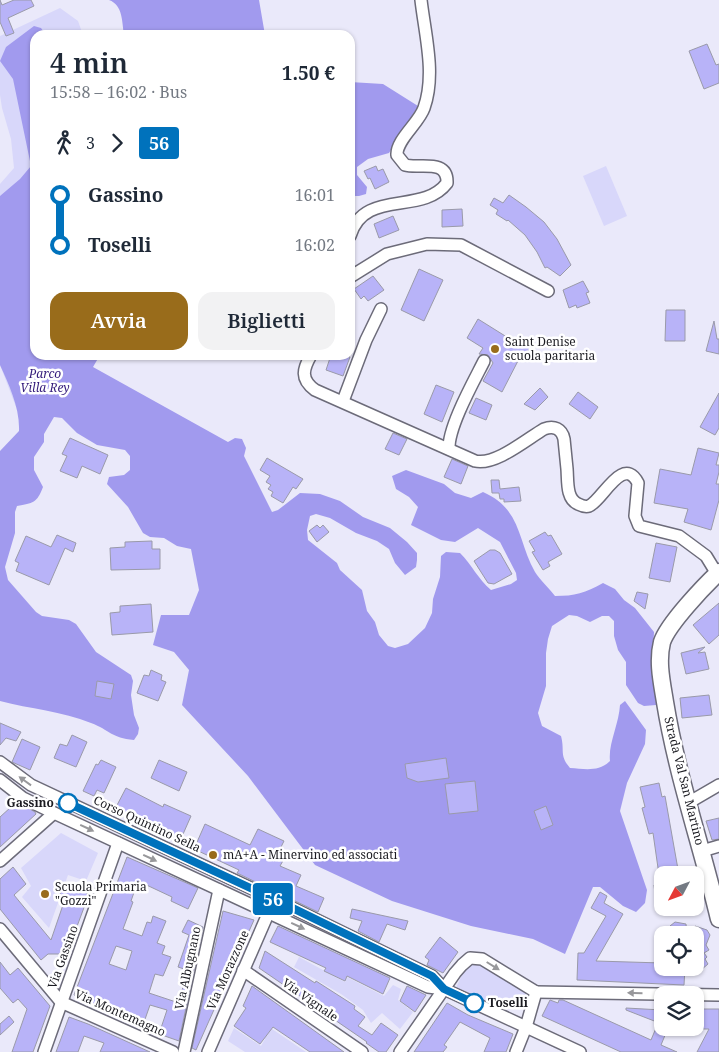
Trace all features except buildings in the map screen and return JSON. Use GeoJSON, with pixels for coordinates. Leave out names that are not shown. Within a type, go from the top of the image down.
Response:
{"type":"FeatureCollection","features":[{"type":"Feature","properties":{"kind":"street"},"geometry":{"type":"LineString","coordinates":[[355,225],[367,213],[380,206],[431,196],[441,190],[447,183],[446,175],[440,168],[435,166],[405,165],[397,155],[398,147],[423,111],[429,84],[430,68],[421,0]]}},
{"type":"Feature","properties":{"kind":"street"},"geometry":{"type":"LineString","coordinates":[[355,274],[387,254],[427,244],[461,245],[548,292]]}},
{"type":"Feature","properties":{"kind":"street"},"geometry":{"type":"LineString","coordinates":[[343,401],[366,340],[381,309]]}},
{"type":"Feature","properties":{"kind":"street"},"geometry":{"type":"LineString","coordinates":[[308,360],[303,375],[309,386],[315,390],[482,462],[498,457],[544,429],[549,427],[558,428],[563,433],[569,491],[576,504],[584,507],[591,505],[619,475],[634,477],[638,483],[635,516],[639,526],[679,536],[706,556],[718,573]]}},
{"type":"Feature","properties":{"kind":"street"},"geometry":{"type":"LineString","coordinates":[[449,449],[451,434],[484,360]]}},
{"type":"Feature","properties":{"kind":"street","name":"Strada Val San Martino"},"geometry":{"type":"LineString","coordinates":[[718,573],[676,620],[663,641],[660,670],[671,739],[719,919]]}},
{"type":"Feature","properties":{"kind":"street","name":"Corso Quintino Sella"},"geometry":{"type":"LineString","coordinates":[[0,762],[31,786],[274,899],[432,976],[444,989]]}},
{"type":"Feature","properties":{"kind":"street","name":"Corso Quintino Sella"},"geometry":{"type":"LineString","coordinates":[[0,780],[23,798],[54,813],[428,987],[444,989],[580,1052]]}},
{"type":"Feature","properties":{"kind":"street"},"geometry":{"type":"LineString","coordinates":[[688,803],[719,785]]}},
{"type":"Feature","properties":{"kind":"street"},"geometry":{"type":"LineString","coordinates":[[0,861],[54,813]]}},
{"type":"Feature","properties":{"kind":"street","name":"Via Gassino"},"geometry":{"type":"LineString","coordinates":[[44,1052],[118,843]]}},
{"type":"Feature","properties":{"kind":"street"},"geometry":{"type":"LineString","coordinates":[[702,851],[719,846]]}},
{"type":"Feature","properties":{"kind":"street","name":"Via Albugnano"},"geometry":{"type":"LineString","coordinates":[[184,1052],[219,890]]}},
{"type":"Feature","properties":{"kind":"street","name":"Via Morazzone"},"geometry":{"type":"LineString","coordinates":[[208,1052],[274,899]]}},
{"type":"Feature","properties":{"kind":"street","name":"Via Montemagno"},"geometry":{"type":"LineString","coordinates":[[0,929],[62,1002],[173,1052]]}},
{"type":"Feature","properties":{"kind":"street"},"geometry":{"type":"LineString","coordinates":[[400,1052],[444,989],[462,965],[470,958],[482,959],[536,992],[719,995]]}},
{"type":"Feature","properties":{"kind":"street","name":"Via Vignale"},"geometry":{"type":"LineString","coordinates":[[243,970],[362,1052]]}},
{"type":"Feature","properties":{"kind":"street"},"geometry":{"type":"LineString","coordinates":[[516,1052],[526,1027],[536,992]]}},
{"type":"Feature","properties":{"kind":"green space"},"geometry":{"type":"Polygon","coordinates":[[[109,0],[259,0],[264,30],[123,30],[119,10],[114,2],[109,0]]]}},
{"type":"Feature","properties":{"kind":"green space","name":"Parco Villa Rey"},"geometry":{"type":"Polygon","coordinates":[[[60,8],[78,21],[81,30],[30,30],[30,360],[92,360],[16,407],[0,365],[0,184],[14,168],[11,139],[0,95],[0,36],[60,8]]]}},
{"type":"Feature","properties":{"kind":"green space"},"geometry":{"type":"Polygon","coordinates":[[[34,26],[42,30],[30,30],[30,161],[13,79],[0,61],[6,47],[34,26]]]}},
{"type":"Feature","properties":{"kind":"green space"},"geometry":{"type":"Polygon","coordinates":[[[355,82],[383,84],[418,106],[389,153],[368,159],[357,167],[357,175],[367,187],[366,194],[355,196],[355,82]]]}},
{"type":"Feature","properties":{"kind":"green space"},"geometry":{"type":"Polygon","coordinates":[[[606,166],[627,216],[604,226],[583,176],[606,166]]]}},
{"type":"Feature","properties":{"kind":"green space"},"geometry":{"type":"Polygon","coordinates":[[[30,167],[30,360],[97,360],[93,367],[228,442],[235,438],[242,439],[246,448],[244,456],[272,512],[278,510],[300,493],[320,494],[340,501],[363,517],[390,528],[417,553],[416,567],[405,575],[395,563],[389,549],[377,541],[356,533],[330,518],[316,514],[310,516],[307,530],[308,540],[337,563],[340,570],[362,590],[367,611],[375,622],[379,635],[388,646],[395,648],[408,644],[425,628],[432,613],[433,599],[440,577],[441,556],[446,552],[460,553],[491,590],[511,584],[517,580],[516,573],[500,542],[478,528],[455,542],[441,540],[411,525],[418,507],[409,497],[396,489],[392,476],[406,470],[444,484],[455,493],[471,498],[483,492],[496,499],[512,516],[535,572],[555,596],[580,593],[603,583],[615,589],[624,600],[635,608],[654,632],[653,654],[656,705],[644,706],[638,703],[626,685],[626,662],[618,650],[614,636],[614,621],[609,616],[602,616],[590,622],[577,616],[569,615],[552,626],[546,653],[546,686],[538,713],[542,726],[561,736],[563,756],[570,768],[596,768],[610,761],[620,705],[625,701],[646,730],[645,744],[627,783],[620,811],[647,890],[645,903],[636,912],[623,906],[600,887],[593,887],[565,954],[533,939],[471,926],[392,901],[315,865],[248,776],[182,705],[189,670],[174,652],[153,645],[161,615],[189,615],[199,590],[191,549],[177,546],[164,538],[150,537],[143,533],[128,507],[107,484],[109,477],[124,475],[130,470],[130,456],[125,450],[97,445],[77,433],[62,418],[54,417],[44,434],[44,442],[34,457],[34,470],[43,487],[39,496],[34,501],[17,506],[15,512],[15,533],[5,567],[8,580],[36,612],[42,616],[69,620],[76,624],[96,652],[131,675],[133,681],[131,695],[134,715],[139,728],[138,734],[134,740],[126,739],[115,736],[80,719],[0,701],[0,451],[19,431],[19,422],[16,405],[0,365],[0,196],[20,179],[30,167]]]}},
{"type":"Feature","properties":{"kind":"green space"},"geometry":{"type":"Polygon","coordinates":[[[61,833],[98,853],[86,881],[68,875],[49,928],[22,897],[31,886],[21,868],[61,833]]]}},
{"type":"Feature","properties":{"kind":"green space"},"geometry":{"type":"Polygon","coordinates":[[[478,953],[532,983],[521,1005],[517,1007],[489,1005],[455,990],[465,968],[478,953]]]}},
{"type":"Feature","properties":{"kind":"green space"},"geometry":{"type":"Polygon","coordinates":[[[299,957],[345,982],[347,977],[384,996],[393,985],[401,989],[398,1000],[413,1012],[400,1029],[382,1013],[371,1023],[363,1010],[341,994],[294,967],[299,957]]]}},
{"type":"Feature","properties":{"kind":"green space"},"geometry":{"type":"Polygon","coordinates":[[[244,1010],[306,1052],[245,1052],[228,1041],[234,1028],[261,1046],[265,1039],[238,1020],[244,1010]]]}},
{"type":"Feature","properties":{"kind":"bus line","name":"56"},"geometry":{"type":"LineString","coordinates":[[68,803],[274,899],[432,976],[444,989],[474,1003]]}},
{"type":"Feature","properties":{"kind":"place","name":"Saint Denise scuola paritaria"},"geometry":{"type":"Point","coordinates":[495,349]}},
{"type":"Feature","properties":{"kind":"place","name":"Gassino"},"geometry":{"type":"Point","coordinates":[68,803]}},
{"type":"Feature","properties":{"kind":"place","name":"mA+A - Minervino ed associati"},"geometry":{"type":"Point","coordinates":[213,855]}},
{"type":"Feature","properties":{"kind":"place","name":"Scuola Primaria \"Gozzi\""},"geometry":{"type":"Point","coordinates":[45,894]}},
{"type":"Feature","properties":{"kind":"place","name":"Toselli"},"geometry":{"type":"Point","coordinates":[474,1003]}}]}
